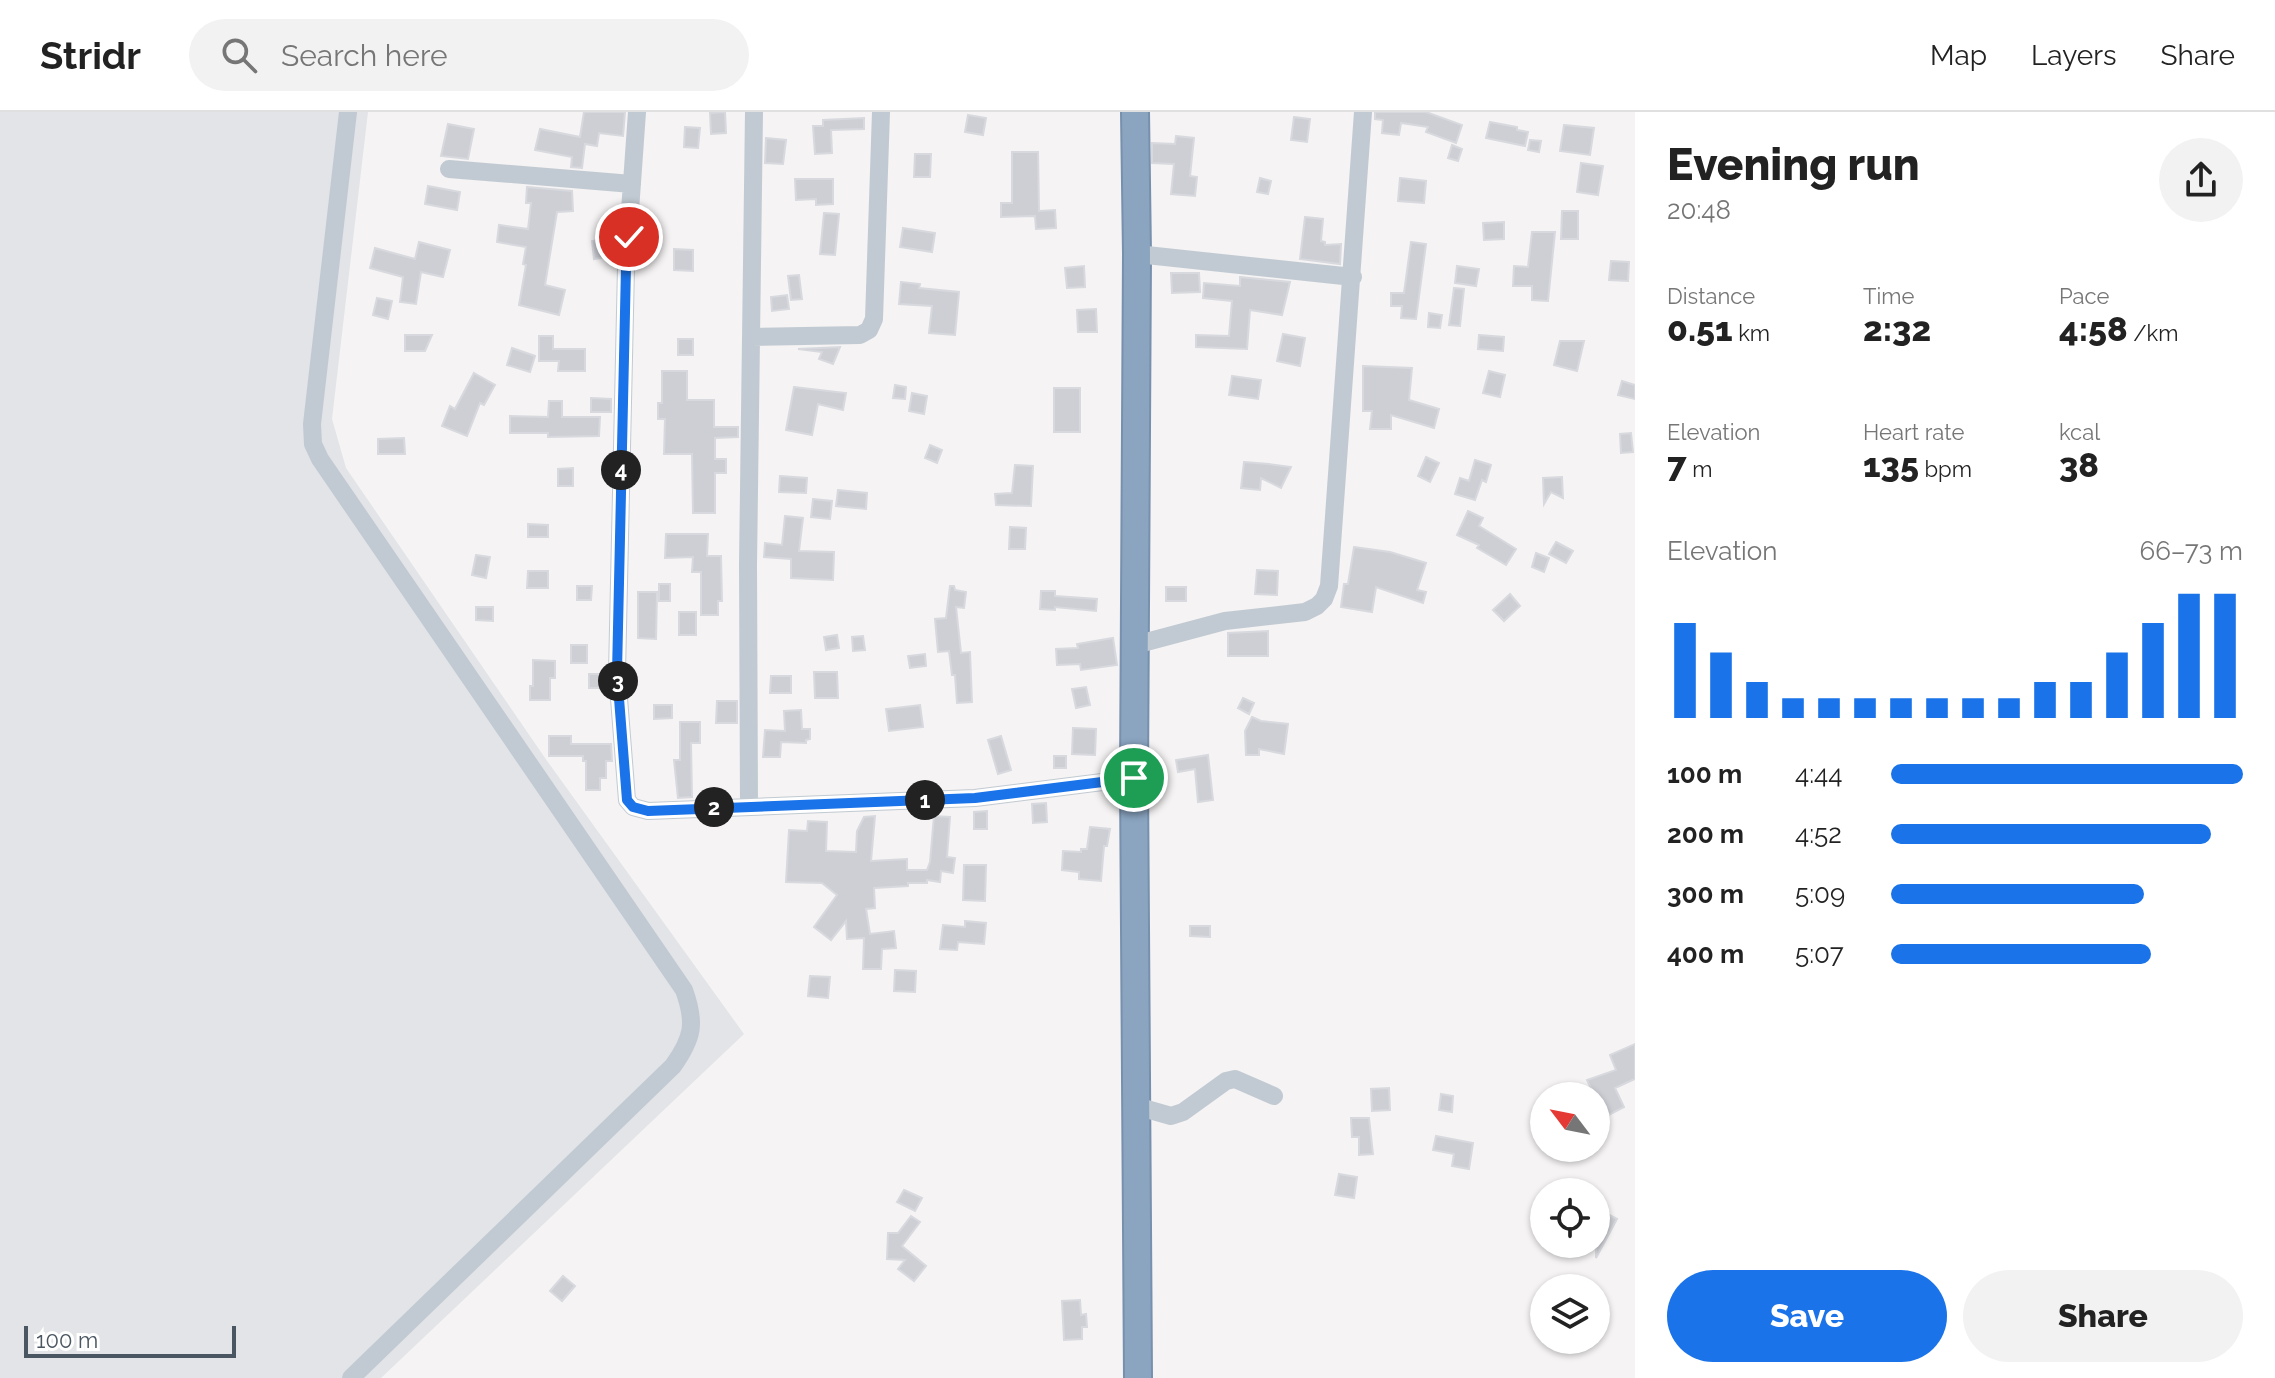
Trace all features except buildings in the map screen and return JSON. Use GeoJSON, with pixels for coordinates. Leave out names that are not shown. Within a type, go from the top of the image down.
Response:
{"type":"FeatureCollection","features":[{"type":"Feature","properties":{"kind":"highway"},"geometry":{"type":"LineString","coordinates":[[1135,112],[1134,778],[1138,1378]]}},
{"type":"Feature","properties":{"kind":"street"},"geometry":{"type":"LineString","coordinates":[[348,112],[312,424],[313,444],[320,459],[684,990],[692,1012],[692,1029],[673,1066],[351,1378]]}},
{"type":"Feature","properties":{"kind":"street"},"geometry":{"type":"LineString","coordinates":[[637,112],[626,267],[617,673],[627,800],[633,807],[648,811],[975,798],[1134,778]]}},
{"type":"Feature","properties":{"kind":"street"},"geometry":{"type":"LineString","coordinates":[[749,805],[748,565],[754,112]]}},
{"type":"Feature","properties":{"kind":"street"},"geometry":{"type":"LineString","coordinates":[[752,337],[860,335],[869,330],[874,319],[881,112]]}},
{"type":"Feature","properties":{"kind":"street"},"geometry":{"type":"LineString","coordinates":[[1135,645],[1225,621],[1305,612],[1324,599],[1329,586],[1363,112]]}},
{"type":"Feature","properties":{"kind":"street"},"geometry":{"type":"LineString","coordinates":[[449,169],[632,184]]}},
{"type":"Feature","properties":{"kind":"street"},"geometry":{"type":"LineString","coordinates":[[1137,254],[1353,277]]}},
{"type":"Feature","properties":{"kind":"street"},"geometry":{"type":"LineString","coordinates":[[1136,1106],[1171,1116],[1183,1112],[1226,1081],[1235,1079],[1274,1096]]}},
{"type":"Feature","properties":{"kind":"shaded area"},"geometry":{"type":"Polygon","coordinates":[[[0,112],[368,112],[332,419],[346,468],[545,758],[744,1034],[381,1378],[0,1378],[0,112]]]}},
{"type":"Feature","properties":{"kind":"route"},"geometry":{"type":"LineString","coordinates":[[629,237],[617,673],[627,800],[633,807],[648,811],[975,798],[1134,778]]}}]}
